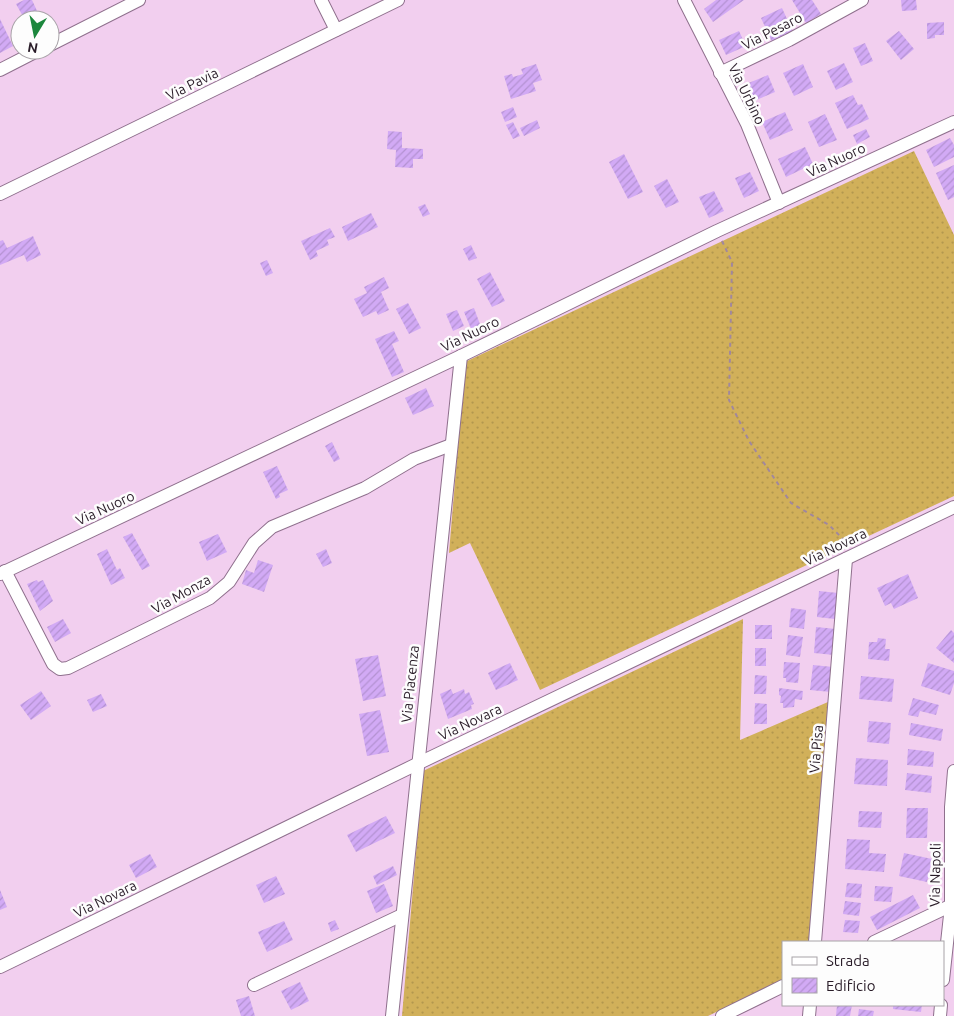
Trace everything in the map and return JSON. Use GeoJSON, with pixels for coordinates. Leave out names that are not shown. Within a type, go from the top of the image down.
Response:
{"type":"FeatureCollection","features":[{"type":"Feature","properties":{"kind":"street"},"geometry":{"type":"LineString","coordinates":[[60,40],[139,0]]}},
{"type":"Feature","properties":{"kind":"street"},"geometry":{"type":"LineString","coordinates":[[320,0],[336,30]]}},
{"type":"Feature","properties":{"kind":"street","name":"Via Pavia"},"geometry":{"type":"LineString","coordinates":[[0,194],[398,0]]}},
{"type":"Feature","properties":{"kind":"street","name":"Via Urbino"},"geometry":{"type":"LineString","coordinates":[[684,0],[746,124],[779,203]]}},
{"type":"Feature","properties":{"kind":"street","name":"Via Pesaro"},"geometry":{"type":"LineString","coordinates":[[720,72],[789,40],[862,0]]}},
{"type":"Feature","properties":{"kind":"street"},"geometry":{"type":"LineString","coordinates":[[0,70],[20,60]]}},
{"type":"Feature","properties":{"kind":"street","name":"Via Nuoro"},"geometry":{"type":"LineString","coordinates":[[3,573],[461,356],[717,231],[954,122]]}},
{"type":"Feature","properties":{"kind":"street","name":"Via Piacenza"},"geometry":{"type":"LineString","coordinates":[[392,1016],[461,356]]}},
{"type":"Feature","properties":{"kind":"street","name":"Via Monza"},"geometry":{"type":"LineString","coordinates":[[3,573],[53,664],[60,669],[68,668],[210,598],[229,582],[254,543],[275,525],[365,488],[414,459],[452,445]]}},
{"type":"Feature","properties":{"kind":"street","name":"Via Novara"},"geometry":{"type":"LineString","coordinates":[[0,967],[417,764],[954,507]]}},
{"type":"Feature","properties":{"kind":"street","name":"Via Pisa"},"geometry":{"type":"LineString","coordinates":[[815,941],[851,557]]}},
{"type":"Feature","properties":{"kind":"street","name":"Via Napoli"},"geometry":{"type":"LineString","coordinates":[[944,972],[952,905],[950,808],[954,771]]}},
{"type":"Feature","properties":{"kind":"street"},"geometry":{"type":"LineString","coordinates":[[876,941],[952,905]]}},
{"type":"Feature","properties":{"kind":"street"},"geometry":{"type":"LineString","coordinates":[[254,985],[402,915]]}},
{"type":"Feature","properties":{"kind":"street"},"geometry":{"type":"LineString","coordinates":[[722,1016],[782,986]]}},
{"type":"Feature","properties":{"kind":"path"},"geometry":{"type":"LineString","coordinates":[[717,231],[732,262],[729,400],[749,441],[791,503],[829,525],[844,539],[851,557]]}},
{"type":"Feature","properties":{"kind":"shaded area"},"geometry":{"type":"Polygon","coordinates":[[[914,151],[954,235],[954,496],[540,690],[470,543],[449,553],[465,362],[914,151]]]}},
{"type":"Feature","properties":{"kind":"shaded area"},"geometry":{"type":"Polygon","coordinates":[[[743,619],[740,740],[828,702],[811,941],[782,941],[782,980],[708,1016],[402,1016],[423,771],[743,619]]]}},
{"type":"Feature","properties":{"kind":"building"},"geometry":{"type":"Polygon","coordinates":[[[24,0],[32,0],[37,10],[19,10],[16,4],[24,0]]]}},
{"type":"Feature","properties":{"kind":"building"},"geometry":{"type":"Polygon","coordinates":[[[716,0],[744,0],[713,22],[704,9],[716,0]]]}},
{"type":"Feature","properties":{"kind":"building"},"geometry":{"type":"Polygon","coordinates":[[[792,0],[812,0],[821,14],[806,23],[792,0]]]}},
{"type":"Feature","properties":{"kind":"building"},"geometry":{"type":"Polygon","coordinates":[[[901,0],[916,0],[917,10],[902,11],[901,0]]]}},
{"type":"Feature","properties":{"kind":"building"},"geometry":{"type":"Polygon","coordinates":[[[782,8],[793,32],[772,42],[761,18],[782,8]]]}},
{"type":"Feature","properties":{"kind":"building"},"geometry":{"type":"Polygon","coordinates":[[[0,19],[10,40],[10,48],[0,53],[0,19]]]}},
{"type":"Feature","properties":{"kind":"building"},"geometry":{"type":"Polygon","coordinates":[[[944,22],[944,35],[935,35],[935,38],[927,39],[927,23],[944,22]]]}},
{"type":"Feature","properties":{"kind":"building"},"geometry":{"type":"Polygon","coordinates":[[[739,31],[746,46],[726,55],[719,40],[739,31]]]}},
{"type":"Feature","properties":{"kind":"building"},"geometry":{"type":"Polygon","coordinates":[[[899,31],[914,49],[901,60],[886,41],[899,31]]]}},
{"type":"Feature","properties":{"kind":"building"},"geometry":{"type":"Polygon","coordinates":[[[865,43],[873,61],[861,66],[853,48],[865,43]]]}},
{"type":"Feature","properties":{"kind":"building"},"geometry":{"type":"Polygon","coordinates":[[[844,63],[853,82],[836,90],[827,71],[844,63]]]}},
{"type":"Feature","properties":{"kind":"building"},"geometry":{"type":"Polygon","coordinates":[[[536,64],[542,80],[533,83],[536,91],[511,99],[504,76],[512,74],[513,77],[523,74],[521,69],[536,64]]]}},
{"type":"Feature","properties":{"kind":"building"},"geometry":{"type":"Polygon","coordinates":[[[803,64],[813,87],[794,96],[783,73],[803,64]]]}},
{"type":"Feature","properties":{"kind":"building"},"geometry":{"type":"Polygon","coordinates":[[[768,75],[775,92],[754,101],[746,84],[768,75]]]}},
{"type":"Feature","properties":{"kind":"building"},"geometry":{"type":"Polygon","coordinates":[[[853,95],[858,105],[862,104],[869,119],[847,129],[835,103],[853,95]]]}},
{"type":"Feature","properties":{"kind":"building"},"geometry":{"type":"Polygon","coordinates":[[[513,107],[517,117],[505,122],[501,112],[513,107]]]}},
{"type":"Feature","properties":{"kind":"building"},"geometry":{"type":"Polygon","coordinates":[[[785,112],[793,130],[770,140],[762,122],[785,112]]]}},
{"type":"Feature","properties":{"kind":"building"},"geometry":{"type":"Polygon","coordinates":[[[825,114],[837,140],[819,147],[808,122],[825,114]]]}},
{"type":"Feature","properties":{"kind":"building"},"geometry":{"type":"Polygon","coordinates":[[[537,120],[540,128],[524,136],[520,128],[537,120]]]}},
{"type":"Feature","properties":{"kind":"building"},"geometry":{"type":"Polygon","coordinates":[[[513,122],[520,136],[513,139],[506,125],[513,122]]]}},
{"type":"Feature","properties":{"kind":"building"},"geometry":{"type":"Polygon","coordinates":[[[866,129],[870,137],[857,144],[853,135],[866,129]]]}},
{"type":"Feature","properties":{"kind":"building"},"geometry":{"type":"Polygon","coordinates":[[[388,131],[402,132],[402,148],[423,149],[423,159],[413,159],[413,168],[395,167],[396,150],[387,149],[388,131]]]}},
{"type":"Feature","properties":{"kind":"building"},"geometry":{"type":"Polygon","coordinates":[[[950,138],[954,145],[954,157],[934,167],[926,150],[950,138]]]}},
{"type":"Feature","properties":{"kind":"building"},"geometry":{"type":"Polygon","coordinates":[[[805,147],[813,164],[786,177],[778,159],[805,147]]]}},
{"type":"Feature","properties":{"kind":"building"},"geometry":{"type":"Polygon","coordinates":[[[624,154],[643,192],[628,199],[609,162],[624,154]]]}},
{"type":"Feature","properties":{"kind":"building"},"geometry":{"type":"Polygon","coordinates":[[[954,165],[954,197],[948,200],[936,173],[954,165]]]}},
{"type":"Feature","properties":{"kind":"building"},"geometry":{"type":"Polygon","coordinates":[[[750,172],[759,191],[744,198],[735,178],[750,172]]]}},
{"type":"Feature","properties":{"kind":"building"},"geometry":{"type":"Polygon","coordinates":[[[667,179],[679,202],[666,208],[654,186],[667,179]]]}},
{"type":"Feature","properties":{"kind":"building"},"geometry":{"type":"Polygon","coordinates":[[[714,191],[724,211],[709,218],[699,197],[714,191]]]}},
{"type":"Feature","properties":{"kind":"building"},"geometry":{"type":"Polygon","coordinates":[[[425,204],[430,214],[423,217],[418,207],[425,204]]]}},
{"type":"Feature","properties":{"kind":"building"},"geometry":{"type":"Polygon","coordinates":[[[371,213],[378,227],[348,241],[342,227],[371,213]]]}},
{"type":"Feature","properties":{"kind":"building"},"geometry":{"type":"Polygon","coordinates":[[[330,228],[335,237],[327,240],[329,245],[316,251],[318,256],[310,260],[301,241],[330,228]]]}},
{"type":"Feature","properties":{"kind":"building"},"geometry":{"type":"Polygon","coordinates":[[[33,236],[41,255],[27,262],[24,255],[0,265],[0,241],[3,240],[7,248],[33,236]]]}},
{"type":"Feature","properties":{"kind":"building"},"geometry":{"type":"Polygon","coordinates":[[[471,245],[477,258],[469,261],[463,249],[471,245]]]}},
{"type":"Feature","properties":{"kind":"building"},"geometry":{"type":"Polygon","coordinates":[[[267,260],[273,273],[266,276],[260,263],[267,260]]]}},
{"type":"Feature","properties":{"kind":"building"},"geometry":{"type":"Polygon","coordinates":[[[490,272],[505,301],[492,307],[477,279],[490,272]]]}},
{"type":"Feature","properties":{"kind":"building"},"geometry":{"type":"Polygon","coordinates":[[[384,277],[389,288],[381,292],[389,310],[378,315],[376,311],[363,317],[354,299],[367,293],[364,287],[384,277]]]}},
{"type":"Feature","properties":{"kind":"building"},"geometry":{"type":"Polygon","coordinates":[[[408,303],[421,328],[409,334],[396,309],[408,303]]]}},
{"type":"Feature","properties":{"kind":"building"},"geometry":{"type":"Polygon","coordinates":[[[474,308],[481,327],[472,331],[464,312],[474,308]]]}},
{"type":"Feature","properties":{"kind":"building"},"geometry":{"type":"Polygon","coordinates":[[[457,310],[464,326],[453,331],[446,314],[457,310]]]}},
{"type":"Feature","properties":{"kind":"building"},"geometry":{"type":"Polygon","coordinates":[[[394,331],[399,341],[392,344],[404,372],[392,377],[375,339],[394,331]]]}},
{"type":"Feature","properties":{"kind":"building"},"geometry":{"type":"Polygon","coordinates":[[[426,388],[434,406],[413,415],[405,398],[426,388]]]}},
{"type":"Feature","properties":{"kind":"building"},"geometry":{"type":"Polygon","coordinates":[[[332,442],[340,459],[334,462],[325,446],[332,442]]]}},
{"type":"Feature","properties":{"kind":"building"},"geometry":{"type":"Polygon","coordinates":[[[277,466],[288,490],[279,494],[280,497],[276,499],[263,472],[277,466]]]}},
{"type":"Feature","properties":{"kind":"building"},"geometry":{"type":"Polygon","coordinates":[[[132,533],[150,566],[142,570],[123,537],[132,533]]]}},
{"type":"Feature","properties":{"kind":"building"},"geometry":{"type":"Polygon","coordinates":[[[218,534],[227,552],[207,561],[199,542],[218,534]]]}},
{"type":"Feature","properties":{"kind":"building"},"geometry":{"type":"Polygon","coordinates":[[[107,549],[117,570],[120,568],[125,578],[111,585],[97,554],[107,549]]]}},
{"type":"Feature","properties":{"kind":"building"},"geometry":{"type":"Polygon","coordinates":[[[326,549],[332,563],[323,567],[316,554],[326,549]]]}},
{"type":"Feature","properties":{"kind":"building"},"geometry":{"type":"Polygon","coordinates":[[[258,560],[273,565],[264,592],[242,584],[246,570],[254,573],[258,560]]]}},
{"type":"Feature","properties":{"kind":"building"},"geometry":{"type":"Polygon","coordinates":[[[908,574],[918,598],[894,609],[891,603],[885,606],[877,588],[908,574]]]}},
{"type":"Feature","properties":{"kind":"building"},"geometry":{"type":"Polygon","coordinates":[[[37,580],[38,582],[43,580],[53,601],[40,611],[27,584],[37,580]]]}},
{"type":"Feature","properties":{"kind":"building"},"geometry":{"type":"Polygon","coordinates":[[[819,591],[838,593],[835,619],[817,617],[819,591]]]}},
{"type":"Feature","properties":{"kind":"building"},"geometry":{"type":"Polygon","coordinates":[[[791,608],[806,610],[804,629],[789,627],[791,608]]]}},
{"type":"Feature","properties":{"kind":"building"},"geometry":{"type":"Polygon","coordinates":[[[63,619],[71,633],[55,642],[47,627],[63,619]]]}},
{"type":"Feature","properties":{"kind":"building"},"geometry":{"type":"Polygon","coordinates":[[[755,625],[772,625],[772,639],[755,639],[755,625]]]}},
{"type":"Feature","properties":{"kind":"building"},"geometry":{"type":"Polygon","coordinates":[[[816,627],[836,629],[834,655],[814,653],[816,627]]]}},
{"type":"Feature","properties":{"kind":"building"},"geometry":{"type":"Polygon","coordinates":[[[951,630],[954,633],[954,663],[936,648],[951,630]]]}},
{"type":"Feature","properties":{"kind":"building"},"geometry":{"type":"Polygon","coordinates":[[[788,635],[803,637],[800,657],[786,655],[788,635]]]}},
{"type":"Feature","properties":{"kind":"building"},"geometry":{"type":"Polygon","coordinates":[[[878,638],[886,639],[885,649],[890,649],[889,661],[868,659],[869,642],[877,642],[878,638]]]}},
{"type":"Feature","properties":{"kind":"building"},"geometry":{"type":"Polygon","coordinates":[[[755,648],[766,648],[766,666],[755,666],[755,648]]]}},
{"type":"Feature","properties":{"kind":"building"},"geometry":{"type":"Polygon","coordinates":[[[378,655],[386,696],[363,701],[355,659],[378,655]]]}},
{"type":"Feature","properties":{"kind":"building"},"geometry":{"type":"Polygon","coordinates":[[[784,662],[800,663],[798,683],[786,682],[786,678],[783,678],[784,662]]]}},
{"type":"Feature","properties":{"kind":"building"},"geometry":{"type":"Polygon","coordinates":[[[510,663],[518,680],[496,690],[488,673],[510,663]]]}},
{"type":"Feature","properties":{"kind":"building"},"geometry":{"type":"Polygon","coordinates":[[[928,663],[954,671],[954,683],[950,695],[921,686],[928,663]]]}},
{"type":"Feature","properties":{"kind":"building"},"geometry":{"type":"Polygon","coordinates":[[[813,665],[833,667],[831,692],[810,690],[813,665]]]}},
{"type":"Feature","properties":{"kind":"building"},"geometry":{"type":"Polygon","coordinates":[[[755,675],[767,676],[766,694],[754,694],[755,675]]]}},
{"type":"Feature","properties":{"kind":"building"},"geometry":{"type":"Polygon","coordinates":[[[861,676],[894,679],[892,702],[859,699],[861,676]]]}},
{"type":"Feature","properties":{"kind":"building"},"geometry":{"type":"Polygon","coordinates":[[[779,688],[803,691],[802,700],[795,699],[794,707],[783,708],[783,703],[780,703],[779,688]]]}},
{"type":"Feature","properties":{"kind":"building"},"geometry":{"type":"Polygon","coordinates":[[[451,689],[453,694],[464,689],[465,694],[469,692],[474,704],[471,705],[472,709],[448,719],[440,694],[451,689]]]}},
{"type":"Feature","properties":{"kind":"building"},"geometry":{"type":"Polygon","coordinates":[[[41,691],[51,706],[31,720],[20,705],[41,691]]]}},
{"type":"Feature","properties":{"kind":"building"},"geometry":{"type":"Polygon","coordinates":[[[101,694],[107,706],[93,712],[87,700],[101,694]]]}},
{"type":"Feature","properties":{"kind":"building"},"geometry":{"type":"Polygon","coordinates":[[[913,698],[939,705],[936,715],[920,711],[918,717],[908,715],[913,698]]]}},
{"type":"Feature","properties":{"kind":"building"},"geometry":{"type":"Polygon","coordinates":[[[755,703],[767,704],[767,724],[754,724],[755,703]]]}},
{"type":"Feature","properties":{"kind":"building"},"geometry":{"type":"Polygon","coordinates":[[[380,710],[389,752],[367,756],[359,714],[380,710]]]}},
{"type":"Feature","properties":{"kind":"building"},"geometry":{"type":"Polygon","coordinates":[[[869,721],[891,723],[889,744],[867,742],[869,721]]]}},
{"type":"Feature","properties":{"kind":"building"},"geometry":{"type":"Polygon","coordinates":[[[911,723],[943,729],[941,741],[909,735],[911,723]]]}},
{"type":"Feature","properties":{"kind":"building"},"geometry":{"type":"Polygon","coordinates":[[[908,749],[934,752],[933,767],[907,765],[908,749]]]}},
{"type":"Feature","properties":{"kind":"building"},"geometry":{"type":"Polygon","coordinates":[[[856,758],[888,760],[887,786],[854,784],[856,758]]]}},
{"type":"Feature","properties":{"kind":"building"},"geometry":{"type":"Polygon","coordinates":[[[907,773],[932,776],[931,793],[905,790],[907,773]]]}},
{"type":"Feature","properties":{"kind":"building"},"geometry":{"type":"Polygon","coordinates":[[[907,808],[928,808],[927,838],[906,838],[907,808]]]}},
{"type":"Feature","properties":{"kind":"building"},"geometry":{"type":"Polygon","coordinates":[[[859,811],[882,812],[881,828],[858,827],[859,811]]]}},
{"type":"Feature","properties":{"kind":"building"},"geometry":{"type":"Polygon","coordinates":[[[386,816],[395,833],[356,852],[347,835],[386,816]]]}},
{"type":"Feature","properties":{"kind":"building"},"geometry":{"type":"Polygon","coordinates":[[[847,839],[870,840],[869,853],[886,854],[884,872],[845,869],[847,839]]]}},
{"type":"Feature","properties":{"kind":"building"},"geometry":{"type":"Polygon","coordinates":[[[904,853],[932,859],[927,882],[899,876],[904,853]]]}},
{"type":"Feature","properties":{"kind":"building"},"geometry":{"type":"Polygon","coordinates":[[[150,854],[157,867],[136,878],[129,865],[150,854]]]}},
{"type":"Feature","properties":{"kind":"building"},"geometry":{"type":"Polygon","coordinates":[[[393,866],[397,875],[377,885],[373,876],[393,866]]]}},
{"type":"Feature","properties":{"kind":"building"},"geometry":{"type":"Polygon","coordinates":[[[276,876],[285,894],[264,903],[256,885],[276,876]]]}},
{"type":"Feature","properties":{"kind":"building"},"geometry":{"type":"Polygon","coordinates":[[[847,883],[862,884],[861,898],[845,897],[847,883]]]}},
{"type":"Feature","properties":{"kind":"building"},"geometry":{"type":"Polygon","coordinates":[[[384,884],[393,906],[376,913],[367,891],[384,884]]]}},
{"type":"Feature","properties":{"kind":"building"},"geometry":{"type":"Polygon","coordinates":[[[875,886],[893,887],[891,902],[874,901],[875,886]]]}},
{"type":"Feature","properties":{"kind":"building"},"geometry":{"type":"Polygon","coordinates":[[[0,890],[7,907],[0,910],[0,890]]]}},
{"type":"Feature","properties":{"kind":"building"},"geometry":{"type":"Polygon","coordinates":[[[913,895],[920,908],[877,930],[870,917],[913,895]]]}},
{"type":"Feature","properties":{"kind":"building"},"geometry":{"type":"Polygon","coordinates":[[[845,901],[861,903],[859,916],[843,914],[845,901]]]}},
{"type":"Feature","properties":{"kind":"building"},"geometry":{"type":"Polygon","coordinates":[[[335,920],[339,929],[331,932],[328,923],[335,920]]]}},
{"type":"Feature","properties":{"kind":"building"},"geometry":{"type":"Polygon","coordinates":[[[845,920],[860,921],[858,933],[843,932],[845,920]]]}},
{"type":"Feature","properties":{"kind":"building"},"geometry":{"type":"Polygon","coordinates":[[[284,921],[293,940],[267,952],[258,932],[284,921]]]}},
{"type":"Feature","properties":{"kind":"building"},"geometry":{"type":"Polygon","coordinates":[[[300,982],[309,1001],[291,1010],[281,991],[300,982]]]}},
{"type":"Feature","properties":{"kind":"building"},"geometry":{"type":"Polygon","coordinates":[[[249,996],[255,1016],[241,1016],[236,1000],[249,996]]]}},
{"type":"Feature","properties":{"kind":"building"},"geometry":{"type":"Polygon","coordinates":[[[837,1006],[852,1006],[850,1016],[836,1016],[837,1006]]]}},
{"type":"Feature","properties":{"kind":"building"},"geometry":{"type":"Polygon","coordinates":[[[893,1006],[922,1006],[921,1012],[893,1009],[893,1006]]]}},
{"type":"Feature","properties":{"kind":"building"},"geometry":{"type":"Polygon","coordinates":[[[859,1009],[874,1011],[873,1016],[858,1016],[859,1009]]]}}]}
